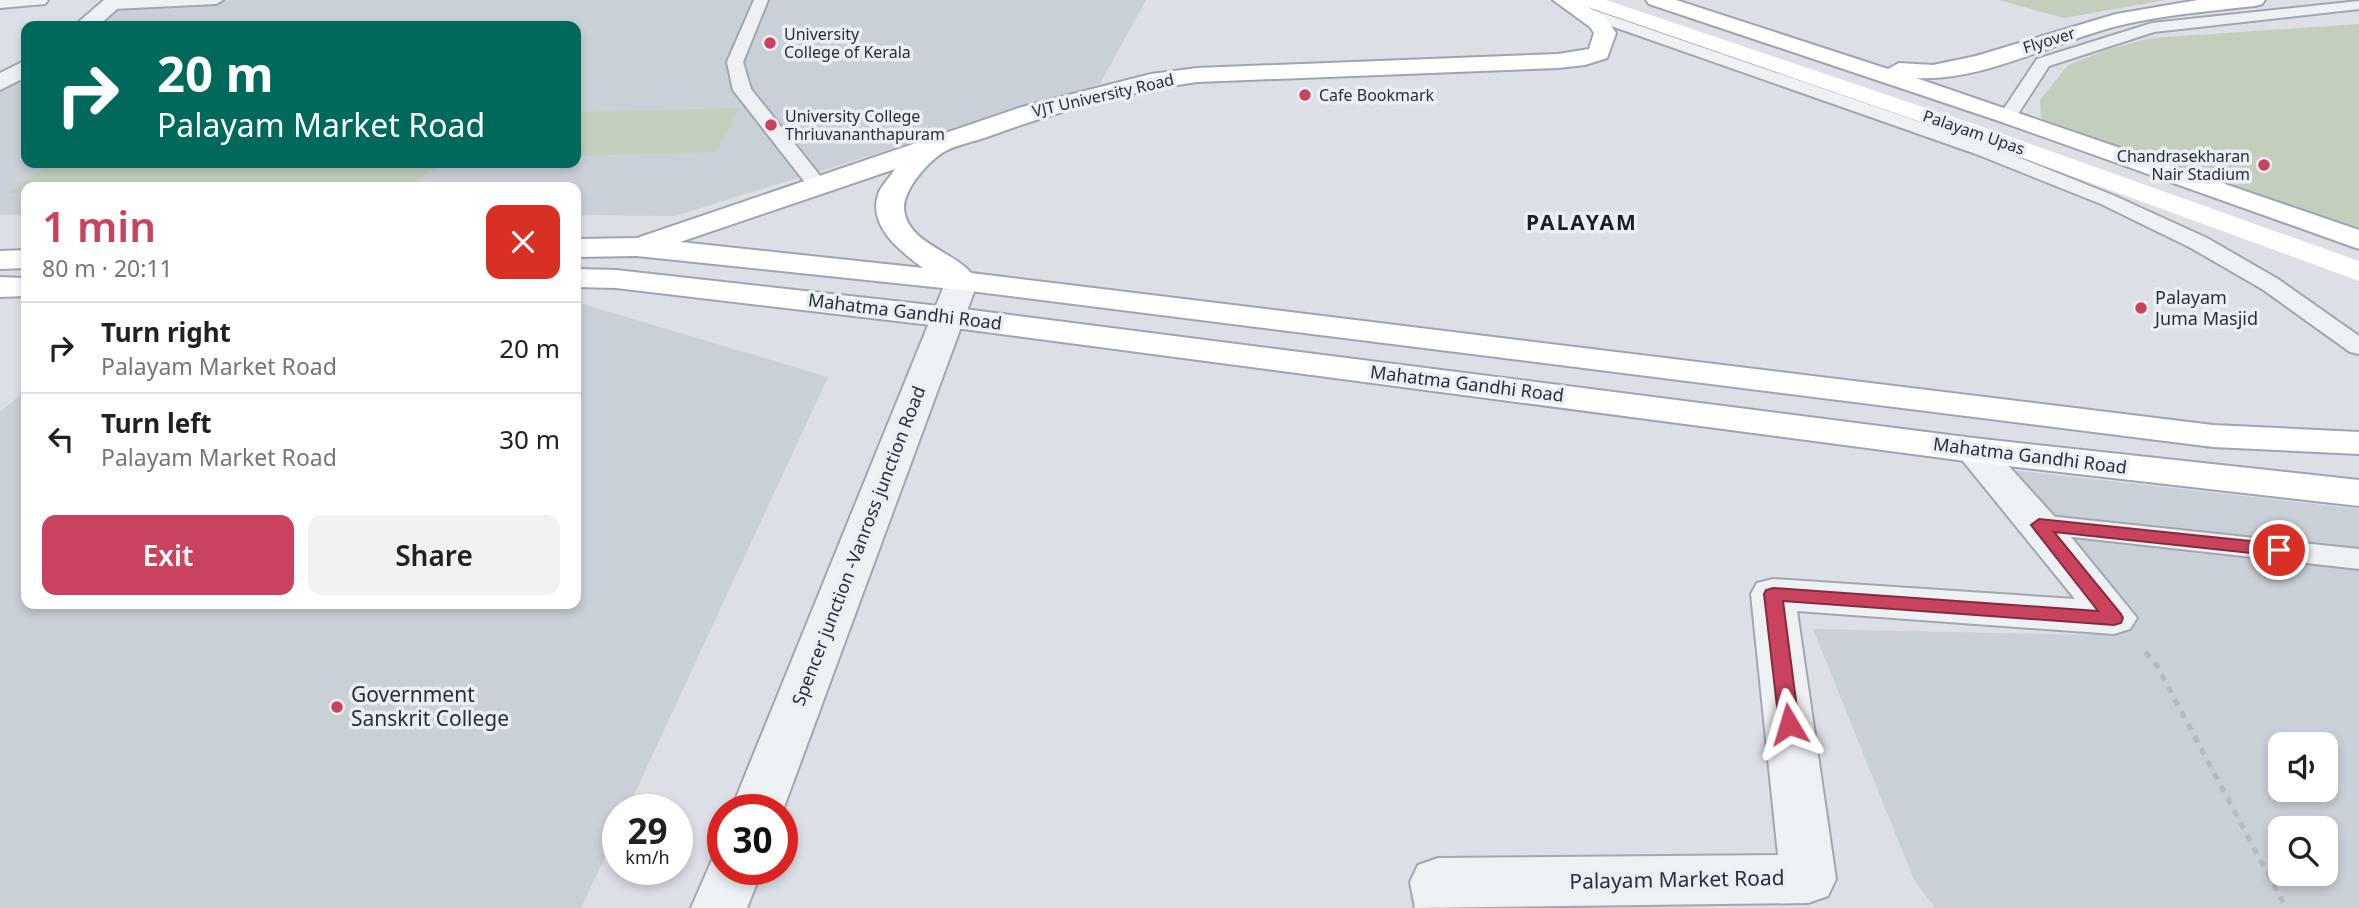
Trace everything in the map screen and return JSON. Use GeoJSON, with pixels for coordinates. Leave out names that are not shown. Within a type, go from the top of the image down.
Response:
{"type":"FeatureCollection","features":[{"type":"Feature","properties":{"kind":"main road","name":"Palayam Upas"},"geometry":{"type":"LineString","coordinates":[[1626,0],[2008,132],[2359,258]]}},
{"type":"Feature","properties":{"kind":"main road"},"geometry":{"type":"LineString","coordinates":[[1656,0],[2008,116],[2359,240]]}},
{"type":"Feature","properties":{"kind":"main road","name":"Flyover"},"geometry":{"type":"LineString","coordinates":[[1844,62],[1896,70],[1933,72],[1982,62],[2116,20],[2255,0]]}},
{"type":"Feature","properties":{"kind":"main road","name":"VJT University Road"},"geometry":{"type":"LineString","coordinates":[[637,247],[1031,112],[1151,81],[1197,75],[1585,58],[1599,53],[1605,33],[1577,4]]}},
{"type":"Feature","properties":{"kind":"main road","name":"Palayam Upas"},"geometry":{"type":"LineString","coordinates":[[1577,4],[2001,141],[2359,272]]}},
{"type":"Feature","properties":{"kind":"main road"},"geometry":{"type":"LineString","coordinates":[[935,147],[911,166],[896,183],[889,207],[898,231],[955,299]]}},
{"type":"Feature","properties":{"kind":"main road","name":"Mahatma Gandhi Road"},"geometry":{"type":"LineString","coordinates":[[581,248],[637,247],[955,299],[1973,450],[2359,493]]}},
{"type":"Feature","properties":{"kind":"main road"},"geometry":{"type":"LineString","coordinates":[[0,260],[21,260]]}},
{"type":"Feature","properties":{"kind":"main road","name":"Mahatma Gandhi Road"},"geometry":{"type":"LineString","coordinates":[[581,278],[955,299],[2213,436],[2359,443]]}},
{"type":"Feature","properties":{"kind":"main road"},"geometry":{"type":"LineString","coordinates":[[0,287],[21,287]]}},
{"type":"Feature","properties":{"kind":"street"},"geometry":{"type":"LineString","coordinates":[[0,2],[38,0]]}},
{"type":"Feature","properties":{"kind":"street"},"geometry":{"type":"LineString","coordinates":[[91,21],[115,2]]}},
{"type":"Feature","properties":{"kind":"street"},"geometry":{"type":"LineString","coordinates":[[0,83],[21,70]]}},
{"type":"Feature","properties":{"kind":"street","name":"Spencer junction -Vanross junction Road"},"geometry":{"type":"LineString","coordinates":[[763,794],[955,299]]}},
{"type":"Feature","properties":{"kind":"street"},"geometry":{"type":"LineString","coordinates":[[1973,450],[2039,525],[2114,618]]}},
{"type":"Feature","properties":{"kind":"street","name":"Palayam Market Road"},"geometry":{"type":"LineString","coordinates":[[1443,908],[1438,882],[1808,879],[1773,594],[2114,618]]}},
{"type":"Feature","properties":{"kind":"street"},"geometry":{"type":"LineString","coordinates":[[719,908],[728,885]]}},
{"type":"Feature","properties":{"kind":"lane"},"geometry":{"type":"LineString","coordinates":[[115,2],[216,0]]}},
{"type":"Feature","properties":{"kind":"lane"},"geometry":{"type":"LineString","coordinates":[[761,0],[735,62],[742,90],[818,186]]}},
{"type":"Feature","properties":{"kind":"lane"},"geometry":{"type":"LineString","coordinates":[[1577,4],[1983,150],[2108,200],[2199,243],[2270,284],[2359,347]]}},
{"type":"Feature","properties":{"kind":"lane"},"geometry":{"type":"LineString","coordinates":[[2008,116],[2043,64],[2152,27],[2359,5]]}},
{"type":"Feature","properties":{"kind":"lane"},"geometry":{"type":"LineString","coordinates":[[2039,525],[2359,559]]}},
{"type":"Feature","properties":{"kind":"path"},"geometry":{"type":"LineString","coordinates":[[2114,618],[2156,664],[2286,908]]}},
{"type":"Feature","properties":{"kind":"shaded area","name":"University College Thriuvananthapuram"},"geometry":{"type":"Polygon","coordinates":[[[125,0],[1146,0],[1100,84],[675,216],[581,215],[581,182],[21,182],[21,215],[0,215],[0,88],[21,73],[21,168],[581,168],[581,21],[94,21],[125,0]]]}},
{"type":"Feature","properties":{"kind":"shaded area","name":"Government Sanskrit College"},"geometry":{"type":"Polygon","coordinates":[[[581,303],[828,377],[634,794],[602,794],[602,864],[581,908],[0,908],[0,412],[21,394],[21,609],[581,609],[581,303]]]}},
{"type":"Feature","properties":{"kind":"shaded area"},"geometry":{"type":"Polygon","coordinates":[[[1983,467],[2359,509],[2359,908],[1935,908],[1914,880],[1813,629],[2094,635],[1983,467]]]}},
{"type":"Feature","properties":{"kind":"green space"},"geometry":{"type":"Polygon","coordinates":[[[1999,0],[2165,0],[2064,18],[1999,0]]]}},
{"type":"Feature","properties":{"kind":"green space","name":"Chandrasekharan Nair Stadium"},"geometry":{"type":"Polygon","coordinates":[[[2359,24],[2359,233],[2041,120],[2040,100],[2068,65],[2109,49],[2151,38],[2359,24]]]}},
{"type":"Feature","properties":{"kind":"green space"},"geometry":{"type":"Polygon","coordinates":[[[739,108],[716,152],[581,156],[581,112],[739,108]]]}},
{"type":"Feature","properties":{"kind":"green space"},"geometry":{"type":"Polygon","coordinates":[[[44,168],[436,168],[413,182],[24,182],[44,168]]]}},
{"type":"Feature","properties":{"kind":"green space"},"geometry":{"type":"Polygon","coordinates":[[[21,184],[21,194],[9,193],[21,184]]]}},
{"type":"Feature","properties":{"kind":"place","name":"University College of Kerala"},"geometry":{"type":"Point","coordinates":[770,43]}},
{"type":"Feature","properties":{"kind":"place","name":"Cafe Bookmark"},"geometry":{"type":"Point","coordinates":[1305,95]}},
{"type":"Feature","properties":{"kind":"place","name":"University College Thriuvananthapuram"},"geometry":{"type":"Point","coordinates":[771,125]}},
{"type":"Feature","properties":{"kind":"place","name":"Chandrasekharan Nair Stadium"},"geometry":{"type":"Point","coordinates":[2264,165]}},
{"type":"Feature","properties":{"kind":"place","name":"Palayam Juma Masjid"},"geometry":{"type":"Point","coordinates":[2141,308]}},
{"type":"Feature","properties":{"kind":"place","name":"Government Sanskrit College"},"geometry":{"type":"Point","coordinates":[337,707]}},
{"type":"Feature","properties":{"kind":"district","name":"PALAYAM"},"geometry":{"type":"Point","coordinates":[1582,223]}},
{"type":"Feature","properties":{"kind":"route"},"geometry":{"type":"LineString","coordinates":[[1789,724],[1773,594],[2114,618],[2039,525],[2279,550]]}}]}
